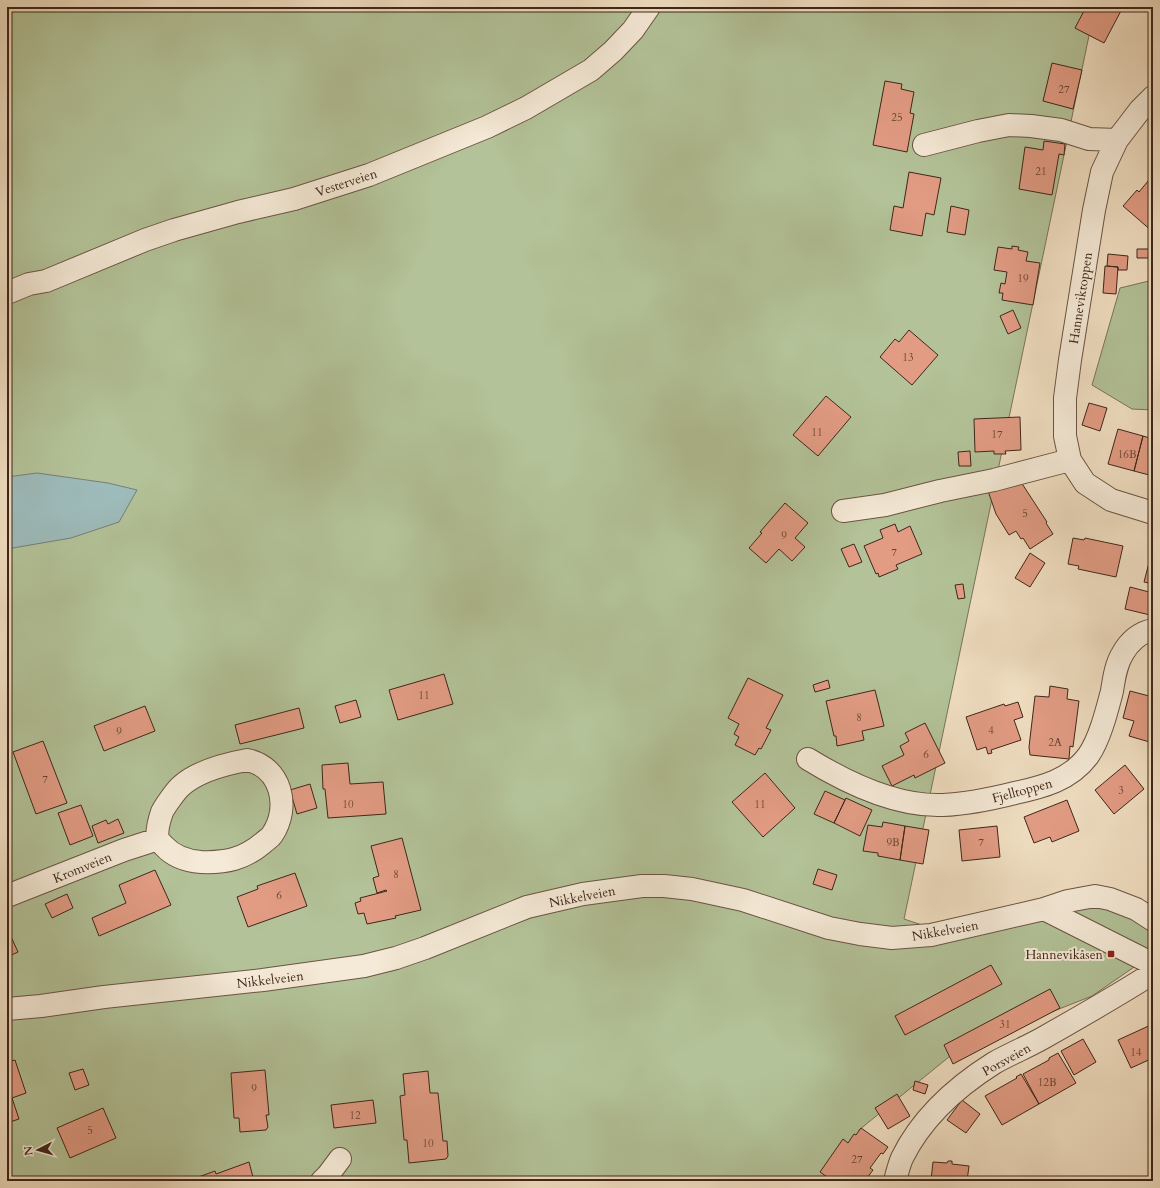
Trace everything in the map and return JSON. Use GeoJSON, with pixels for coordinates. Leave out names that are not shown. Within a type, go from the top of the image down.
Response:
{"type":"FeatureCollection","features":[{"type":"Feature","properties":{"kind":"street","name":"Vesterveien"},"geometry":{"type":"LineString","coordinates":[[7,293],[29,284],[46,281],[174,230],[238,212],[301,197],[369,175],[487,127],[526,108],[591,70],[613,51],[633,30],[649,7]]}},
{"type":"Feature","properties":{"kind":"street","name":"Hanneviktoppen"},"geometry":{"type":"LineString","coordinates":[[1153,97],[1140,110],[1117,140],[1102,172],[1094,210],[1070,360],[1065,406],[1065,436],[1070,460],[1085,483],[1111,500],[1153,513]]}},
{"type":"Feature","properties":{"kind":"street"},"geometry":{"type":"LineString","coordinates":[[924,145],[978,131],[1009,125],[1061,130],[1090,139],[1117,140]]}},
{"type":"Feature","properties":{"kind":"street"},"geometry":{"type":"LineString","coordinates":[[843,511],[885,505],[940,491],[994,480],[1070,460]]}},
{"type":"Feature","properties":{"kind":"street","name":"Fjelltoppen"},"geometry":{"type":"LineString","coordinates":[[808,759],[829,772],[870,790],[897,800],[920,803],[942,805],[967,802],[1040,788],[1062,779],[1078,767],[1089,754],[1105,715],[1116,670],[1122,654],[1134,639],[1148,631],[1153,630]]}},
{"type":"Feature","properties":{"kind":"street"},"geometry":{"type":"LineString","coordinates":[[247,760],[264,766],[277,781],[282,800],[280,818],[272,835],[254,851],[236,859],[213,862],[191,861],[173,855],[158,839],[157,833],[162,812],[180,787],[200,774],[224,764],[247,760]]}},
{"type":"Feature","properties":{"kind":"street","name":"Kromveien"},"geometry":{"type":"LineString","coordinates":[[7,896],[124,850],[158,839]]}},
{"type":"Feature","properties":{"kind":"street","name":"Nikkelveien"},"geometry":{"type":"LineString","coordinates":[[7,1009],[263,980],[364,966],[410,953],[527,906],[582,894],[642,886],[664,886],[743,900],[829,928],[892,938],[932,935],[1044,909],[1068,901],[1095,896],[1110,899],[1136,909],[1153,920]]}},
{"type":"Feature","properties":{"kind":"street"},"geometry":{"type":"LineString","coordinates":[[1044,909],[1153,964]]}},
{"type":"Feature","properties":{"kind":"street","name":"Porsveien"},"geometry":{"type":"LineString","coordinates":[[895,1181],[901,1159],[914,1138],[929,1117],[951,1094],[995,1063],[1096,1008],[1153,974]]}},
{"type":"Feature","properties":{"kind":"street"},"geometry":{"type":"LineString","coordinates":[[322,1181],[340,1159]]}},
{"type":"Feature","properties":{"kind":"green space"},"geometry":{"type":"Polygon","coordinates":[[[7,7],[1095,7],[904,919],[931,928],[1065,898],[1153,912],[1153,954],[1092,996],[960,1048],[859,1130],[849,1181],[7,1181],[7,7]]]}},
{"type":"Feature","properties":{"kind":"green space"},"geometry":{"type":"Polygon","coordinates":[[[1153,280],[1153,410],[1132,409],[1092,385],[1120,288],[1153,280]]]}},
{"type":"Feature","properties":{"kind":"water"},"geometry":{"type":"Polygon","coordinates":[[[37,473],[108,483],[137,490],[119,522],[71,538],[7,549],[7,477],[37,473]]]}},
{"type":"Feature","properties":{"kind":"building"},"geometry":{"type":"Polygon","coordinates":[[[1086,7],[1123,7],[1104,43],[1075,28],[1086,7]]]}},
{"type":"Feature","properties":{"kind":"building"},"geometry":{"type":"Polygon","coordinates":[[[1052,63],[1082,70],[1073,109],[1043,101],[1052,63]]]}},
{"type":"Feature","properties":{"kind":"building"},"geometry":{"type":"Polygon","coordinates":[[[885,81],[902,84],[901,89],[914,92],[910,113],[914,114],[907,152],[873,145],[885,81]]]}},
{"type":"Feature","properties":{"kind":"building"},"geometry":{"type":"Polygon","coordinates":[[[1044,141],[1065,144],[1064,155],[1059,154],[1052,195],[1019,189],[1025,147],[1043,150],[1044,141]]]}},
{"type":"Feature","properties":{"kind":"building"},"geometry":{"type":"Polygon","coordinates":[[[909,172],[941,178],[934,215],[926,213],[922,236],[890,230],[894,206],[903,208],[909,172]]]}},
{"type":"Feature","properties":{"kind":"building"},"geometry":{"type":"Polygon","coordinates":[[[1153,175],[1153,232],[1123,206],[1137,190],[1139,192],[1153,175]]]}},
{"type":"Feature","properties":{"kind":"building"},"geometry":{"type":"Polygon","coordinates":[[[951,206],[969,210],[965,235],[947,232],[951,206]]]}},
{"type":"Feature","properties":{"kind":"building"},"geometry":{"type":"Polygon","coordinates":[[[1012,246],[1019,247],[1018,250],[1028,252],[1026,261],[1040,263],[1033,305],[1002,300],[1003,293],[999,293],[1001,283],[1005,284],[1007,272],[994,270],[998,247],[1012,249],[1012,246]]]}},
{"type":"Feature","properties":{"kind":"building"},"geometry":{"type":"Polygon","coordinates":[[[1137,249],[1150,249],[1150,258],[1137,258],[1137,249]]]}},
{"type":"Feature","properties":{"kind":"building"},"geometry":{"type":"Polygon","coordinates":[[[1108,254],[1128,256],[1127,270],[1118,270],[1118,267],[1107,266],[1108,254]]]}},
{"type":"Feature","properties":{"kind":"building"},"geometry":{"type":"Polygon","coordinates":[[[1105,266],[1118,267],[1116,294],[1103,293],[1105,266]]]}},
{"type":"Feature","properties":{"kind":"building"},"geometry":{"type":"Polygon","coordinates":[[[1013,310],[1021,328],[1008,334],[1000,316],[1013,310]]]}},
{"type":"Feature","properties":{"kind":"building"},"geometry":{"type":"Polygon","coordinates":[[[909,330],[938,355],[912,385],[880,357],[895,339],[899,342],[909,330]]]}},
{"type":"Feature","properties":{"kind":"building"},"geometry":{"type":"Polygon","coordinates":[[[826,396],[851,417],[818,456],[793,435],[826,396]]]}},
{"type":"Feature","properties":{"kind":"building"},"geometry":{"type":"Polygon","coordinates":[[[1089,403],[1107,408],[1100,431],[1082,425],[1089,403]]]}},
{"type":"Feature","properties":{"kind":"building"},"geometry":{"type":"Polygon","coordinates":[[[1020,417],[1021,450],[1005,451],[1006,454],[994,454],[994,451],[975,452],[974,419],[1020,417]]]}},
{"type":"Feature","properties":{"kind":"building"},"geometry":{"type":"Polygon","coordinates":[[[1118,429],[1143,436],[1134,471],[1108,464],[1118,429]]]}},
{"type":"Feature","properties":{"kind":"building"},"geometry":{"type":"Polygon","coordinates":[[[1143,436],[1153,439],[1153,476],[1134,471],[1143,436]]]}},
{"type":"Feature","properties":{"kind":"building"},"geometry":{"type":"Polygon","coordinates":[[[970,451],[971,466],[959,466],[958,452],[970,451]]]}},
{"type":"Feature","properties":{"kind":"building"},"geometry":{"type":"Polygon","coordinates":[[[1019,479],[1047,522],[1046,523],[1053,534],[1030,549],[1023,538],[1021,539],[1016,531],[1009,535],[996,514],[988,491],[1019,479]]]}},
{"type":"Feature","properties":{"kind":"building"},"geometry":{"type":"Polygon","coordinates":[[[785,503],[808,523],[795,538],[805,547],[792,561],[779,549],[766,563],[749,548],[762,533],[760,532],[785,503]]]}},
{"type":"Feature","properties":{"kind":"building"},"geometry":{"type":"Polygon","coordinates":[[[895,524],[898,532],[910,526],[922,554],[896,565],[898,569],[879,577],[878,573],[876,574],[864,546],[883,538],[880,530],[895,524]]]}},
{"type":"Feature","properties":{"kind":"building"},"geometry":{"type":"Polygon","coordinates":[[[1073,538],[1084,540],[1085,538],[1123,546],[1116,577],[1078,569],[1079,566],[1068,564],[1073,538]]]}},
{"type":"Feature","properties":{"kind":"building"},"geometry":{"type":"Polygon","coordinates":[[[854,544],[862,562],[849,567],[841,549],[854,544]]]}},
{"type":"Feature","properties":{"kind":"building"},"geometry":{"type":"Polygon","coordinates":[[[1153,551],[1153,584],[1144,582],[1153,551]]]}},
{"type":"Feature","properties":{"kind":"building"},"geometry":{"type":"Polygon","coordinates":[[[1030,553],[1045,563],[1030,587],[1015,578],[1030,553]]]}},
{"type":"Feature","properties":{"kind":"building"},"geometry":{"type":"Polygon","coordinates":[[[963,584],[965,598],[958,599],[955,585],[963,584]]]}},
{"type":"Feature","properties":{"kind":"building"},"geometry":{"type":"Polygon","coordinates":[[[1130,587],[1153,593],[1150,615],[1125,609],[1130,587]]]}},
{"type":"Feature","properties":{"kind":"building"},"geometry":{"type":"Polygon","coordinates":[[[444,674],[453,704],[398,720],[389,690],[444,674]]]}},
{"type":"Feature","properties":{"kind":"building"},"geometry":{"type":"Polygon","coordinates":[[[748,678],[783,695],[766,728],[771,730],[761,749],[759,748],[755,755],[735,745],[739,737],[734,734],[739,724],[728,718],[748,678]]]}},
{"type":"Feature","properties":{"kind":"building"},"geometry":{"type":"Polygon","coordinates":[[[828,680],[830,688],[815,692],[813,685],[828,680]]]}},
{"type":"Feature","properties":{"kind":"building"},"geometry":{"type":"Polygon","coordinates":[[[1050,686],[1068,689],[1067,699],[1079,701],[1073,747],[1070,746],[1069,759],[1030,755],[1029,747],[1035,696],[1049,697],[1050,686]]]}},
{"type":"Feature","properties":{"kind":"building"},"geometry":{"type":"Polygon","coordinates":[[[875,690],[884,726],[862,731],[864,740],[837,746],[836,736],[834,736],[826,701],[875,690]]]}},
{"type":"Feature","properties":{"kind":"building"},"geometry":{"type":"Polygon","coordinates":[[[1130,691],[1153,697],[1153,743],[1129,736],[1134,721],[1123,718],[1130,691]]]}},
{"type":"Feature","properties":{"kind":"building"},"geometry":{"type":"Polygon","coordinates":[[[356,700],[361,717],[340,723],[335,706],[356,700]]]}},
{"type":"Feature","properties":{"kind":"building"},"geometry":{"type":"Polygon","coordinates":[[[1018,702],[1023,717],[1014,720],[1021,740],[991,750],[992,753],[988,754],[986,747],[977,750],[966,717],[1004,704],[1005,706],[1018,702]]]}},
{"type":"Feature","properties":{"kind":"building"},"geometry":{"type":"Polygon","coordinates":[[[145,706],[155,731],[104,751],[94,726],[145,706]]]}},
{"type":"Feature","properties":{"kind":"building"},"geometry":{"type":"Polygon","coordinates":[[[299,708],[304,728],[240,744],[235,725],[299,708]]]}},
{"type":"Feature","properties":{"kind":"building"},"geometry":{"type":"Polygon","coordinates":[[[925,723],[945,763],[915,778],[914,775],[892,786],[882,766],[904,755],[900,746],[909,741],[905,733],[925,723]]]}},
{"type":"Feature","properties":{"kind":"building"},"geometry":{"type":"Polygon","coordinates":[[[43,741],[67,803],[36,814],[13,752],[43,741]]]}},
{"type":"Feature","properties":{"kind":"building"},"geometry":{"type":"Polygon","coordinates":[[[348,763],[350,784],[383,782],[386,814],[328,818],[325,789],[323,789],[322,765],[348,763]]]}},
{"type":"Feature","properties":{"kind":"building"},"geometry":{"type":"Polygon","coordinates":[[[1125,765],[1144,789],[1114,814],[1095,790],[1125,765]]]}},
{"type":"Feature","properties":{"kind":"building"},"geometry":{"type":"Polygon","coordinates":[[[765,773],[795,808],[763,837],[732,802],[765,773]]]}},
{"type":"Feature","properties":{"kind":"building"},"geometry":{"type":"Polygon","coordinates":[[[310,784],[317,808],[297,814],[290,790],[310,784]]]}},
{"type":"Feature","properties":{"kind":"building"},"geometry":{"type":"Polygon","coordinates":[[[825,791],[845,800],[834,823],[814,814],[825,791]]]}},
{"type":"Feature","properties":{"kind":"building"},"geometry":{"type":"Polygon","coordinates":[[[846,798],[872,810],[860,836],[834,823],[846,798]]]}},
{"type":"Feature","properties":{"kind":"building"},"geometry":{"type":"Polygon","coordinates":[[[1067,800],[1079,831],[1052,842],[1050,837],[1034,843],[1024,817],[1067,800]]]}},
{"type":"Feature","properties":{"kind":"building"},"geometry":{"type":"Polygon","coordinates":[[[81,805],[93,836],[70,845],[58,813],[81,805]]]}},
{"type":"Feature","properties":{"kind":"building"},"geometry":{"type":"Polygon","coordinates":[[[118,819],[124,833],[98,843],[92,826],[106,820],[108,824],[118,819]]]}},
{"type":"Feature","properties":{"kind":"building"},"geometry":{"type":"Polygon","coordinates":[[[883,822],[905,826],[900,860],[878,856],[878,853],[863,851],[868,825],[882,827],[883,822]]]}},
{"type":"Feature","properties":{"kind":"building"},"geometry":{"type":"Polygon","coordinates":[[[905,826],[929,830],[923,864],[900,860],[905,826]]]}},
{"type":"Feature","properties":{"kind":"building"},"geometry":{"type":"Polygon","coordinates":[[[997,826],[1000,857],[962,861],[959,830],[997,826]]]}},
{"type":"Feature","properties":{"kind":"building"},"geometry":{"type":"Polygon","coordinates":[[[402,838],[421,910],[395,916],[396,918],[367,924],[364,913],[358,914],[355,903],[361,901],[360,898],[387,891],[377,893],[373,878],[379,876],[371,846],[402,838]]]}},
{"type":"Feature","properties":{"kind":"building"},"geometry":{"type":"Polygon","coordinates":[[[818,869],[837,875],[832,890],[813,884],[818,869]]]}},
{"type":"Feature","properties":{"kind":"building"},"geometry":{"type":"Polygon","coordinates":[[[155,870],[171,905],[99,936],[92,918],[126,903],[119,885],[155,870]]]}},
{"type":"Feature","properties":{"kind":"building"},"geometry":{"type":"Polygon","coordinates":[[[295,873],[307,906],[248,927],[237,897],[258,889],[257,886],[295,873]]]}},
{"type":"Feature","properties":{"kind":"building"},"geometry":{"type":"Polygon","coordinates":[[[67,894],[73,908],[52,918],[45,904],[67,894]]]}},
{"type":"Feature","properties":{"kind":"building"},"geometry":{"type":"Polygon","coordinates":[[[7,928],[18,952],[7,957],[7,928]]]}},
{"type":"Feature","properties":{"kind":"building"},"geometry":{"type":"Polygon","coordinates":[[[991,965],[1002,984],[905,1035],[895,1016],[991,965]]]}},
{"type":"Feature","properties":{"kind":"building"},"geometry":{"type":"Polygon","coordinates":[[[1050,989],[1060,1008],[953,1064],[944,1045],[1050,989]]]}},
{"type":"Feature","properties":{"kind":"building"},"geometry":{"type":"Polygon","coordinates":[[[1153,1024],[1153,1058],[1131,1068],[1118,1040],[1153,1024]]]}},
{"type":"Feature","properties":{"kind":"building"},"geometry":{"type":"Polygon","coordinates":[[[1083,1039],[1096,1062],[1074,1075],[1061,1051],[1083,1039]]]}},
{"type":"Feature","properties":{"kind":"building"},"geometry":{"type":"Polygon","coordinates":[[[1058,1053],[1076,1083],[1039,1104],[1023,1074],[1049,1060],[1049,1058],[1058,1053]]]}},
{"type":"Feature","properties":{"kind":"building"},"geometry":{"type":"Polygon","coordinates":[[[15,1060],[26,1093],[12,1098],[19,1119],[7,1123],[7,1062],[15,1060]]]}},
{"type":"Feature","properties":{"kind":"building"},"geometry":{"type":"Polygon","coordinates":[[[83,1069],[89,1085],[75,1090],[69,1073],[83,1069]]]}},
{"type":"Feature","properties":{"kind":"building"},"geometry":{"type":"Polygon","coordinates":[[[265,1070],[269,1115],[266,1115],[268,1127],[266,1130],[240,1132],[239,1118],[234,1118],[231,1073],[265,1070]]]}},
{"type":"Feature","properties":{"kind":"building"},"geometry":{"type":"Polygon","coordinates":[[[428,1071],[430,1093],[438,1093],[443,1141],[447,1141],[448,1156],[446,1159],[409,1163],[407,1140],[404,1140],[400,1096],[405,1095],[403,1074],[428,1071]]]}},
{"type":"Feature","properties":{"kind":"building"},"geometry":{"type":"Polygon","coordinates":[[[1021,1074],[1039,1104],[1002,1125],[985,1096],[1017,1078],[1016,1077],[1021,1074]]]}},
{"type":"Feature","properties":{"kind":"building"},"geometry":{"type":"Polygon","coordinates":[[[915,1081],[928,1085],[925,1094],[913,1090],[915,1081]]]}},
{"type":"Feature","properties":{"kind":"building"},"geometry":{"type":"Polygon","coordinates":[[[897,1094],[910,1116],[888,1129],[875,1108],[897,1094]]]}},
{"type":"Feature","properties":{"kind":"building"},"geometry":{"type":"Polygon","coordinates":[[[373,1100],[376,1123],[334,1128],[331,1105],[373,1100]]]}},
{"type":"Feature","properties":{"kind":"building"},"geometry":{"type":"Polygon","coordinates":[[[962,1100],[980,1114],[966,1133],[947,1120],[962,1100]]]}},
{"type":"Feature","properties":{"kind":"building"},"geometry":{"type":"Polygon","coordinates":[[[103,1108],[116,1138],[70,1158],[57,1128],[103,1108]]]}},
{"type":"Feature","properties":{"kind":"building"},"geometry":{"type":"Polygon","coordinates":[[[1152,1115],[1153,1115],[1153,1141],[1152,1115]]]}},
{"type":"Feature","properties":{"kind":"building"},"geometry":{"type":"Polygon","coordinates":[[[861,1128],[888,1147],[883,1154],[881,1153],[870,1168],[873,1170],[867,1178],[865,1176],[861,1181],[854,1181],[847,1176],[843,1181],[833,1181],[820,1172],[843,1139],[848,1143],[854,1134],[856,1135],[861,1128]]]}},
{"type":"Feature","properties":{"kind":"building"},"geometry":{"type":"Polygon","coordinates":[[[948,1161],[952,1161],[952,1164],[969,1166],[967,1181],[931,1180],[933,1162],[947,1163],[948,1161]]]}},
{"type":"Feature","properties":{"kind":"building"},"geometry":{"type":"Polygon","coordinates":[[[249,1162],[254,1181],[194,1181],[193,1179],[215,1171],[216,1174],[249,1162]]]}},
{"type":"Feature","properties":{"kind":"place","name":"Hannevikåsen"},"geometry":{"type":"Point","coordinates":[1111,954]}}]}
